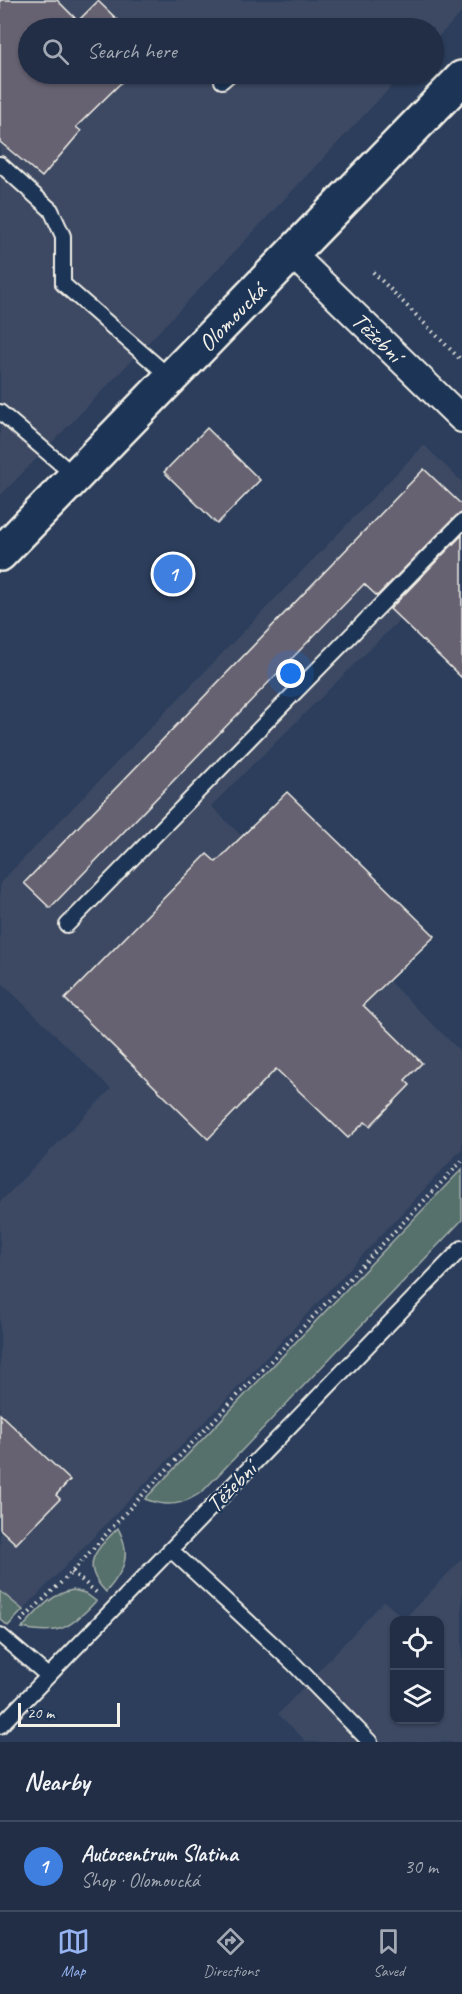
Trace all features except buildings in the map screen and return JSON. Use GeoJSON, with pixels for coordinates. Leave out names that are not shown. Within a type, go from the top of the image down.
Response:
{"type":"FeatureCollection","features":[{"type":"Feature","properties":{"kind":"main road","name":"Olomoucká"},"geometry":{"type":"LineString","coordinates":[[0,554],[462,78]]}},
{"type":"Feature","properties":{"kind":"street","name":"Těžební"},"geometry":{"type":"LineString","coordinates":[[292,255],[462,420]]}},
{"type":"Feature","properties":{"kind":"lane"},"geometry":{"type":"LineString","coordinates":[[0,164],[51,210],[63,236],[63,284],[172,379]]}},
{"type":"Feature","properties":{"kind":"lane"},"geometry":{"type":"LineString","coordinates":[[0,412],[76,477]]}},
{"type":"Feature","properties":{"kind":"lane"},"geometry":{"type":"LineString","coordinates":[[67,925],[462,522]]}},
{"type":"Feature","properties":{"kind":"lane","name":"Těžební"},"geometry":{"type":"LineString","coordinates":[[0,1726],[462,1248]]}},
{"type":"Feature","properties":{"kind":"lane"},"geometry":{"type":"LineString","coordinates":[[171,1550],[294,1664],[370,1742]]}},
{"type":"Feature","properties":{"kind":"lane"},"geometry":{"type":"LineString","coordinates":[[0,1635],[48,1676]]}},
{"type":"Feature","properties":{"kind":"path"},"geometry":{"type":"LineString","coordinates":[[373,272],[462,361]]}},
{"type":"Feature","properties":{"kind":"path"},"geometry":{"type":"LineString","coordinates":[[16,1625],[72,1572],[128,1510],[462,1161]]}},
{"type":"Feature","properties":{"kind":"path"},"geometry":{"type":"LineString","coordinates":[[72,1572],[101,1597]]}},
{"type":"Feature","properties":{"kind":"shaded area"},"geometry":{"type":"Polygon","coordinates":[[[0,0],[462,0],[462,12],[444,31],[444,18],[18,18],[18,84],[394,84],[0,496],[0,0]]]}},
{"type":"Feature","properties":{"kind":"shaded area"},"geometry":{"type":"Polygon","coordinates":[[[424,445],[462,482],[462,558],[211,806],[462,1053],[462,1149],[244,1381],[23,1610],[0,1591],[0,1202],[111,1089],[0,981],[0,883],[424,445]]]}},
{"type":"Feature","properties":{"kind":"shaded area"},"geometry":{"type":"Polygon","coordinates":[[[462,1559],[462,1742],[307,1742],[278,1714],[384,1601],[401,1616],[390,1616],[390,1724],[444,1724],[444,1616],[407,1616],[462,1559]]]}},
{"type":"Feature","properties":{"kind":"green space"},"geometry":{"type":"Polygon","coordinates":[[[462,1169],[462,1220],[203,1491],[175,1504],[161,1504],[145,1499],[462,1169]]]}},
{"type":"Feature","properties":{"kind":"green space"},"geometry":{"type":"Polygon","coordinates":[[[118,1528],[125,1546],[124,1562],[118,1577],[106,1592],[93,1573],[92,1565],[97,1551],[118,1528]]]}},
{"type":"Feature","properties":{"kind":"green space"},"geometry":{"type":"Polygon","coordinates":[[[73,1590],[85,1593],[96,1601],[71,1624],[64,1628],[46,1631],[22,1628],[57,1595],[73,1590]]]}},
{"type":"Feature","properties":{"kind":"green space"},"geometry":{"type":"Polygon","coordinates":[[[0,1591],[23,1610],[8,1626],[0,1619],[0,1591]]]}},
{"type":"Feature","properties":{"kind":"place","name":"Autocentrum Slatina"},"geometry":{"type":"Point","coordinates":[173,574]}}]}
